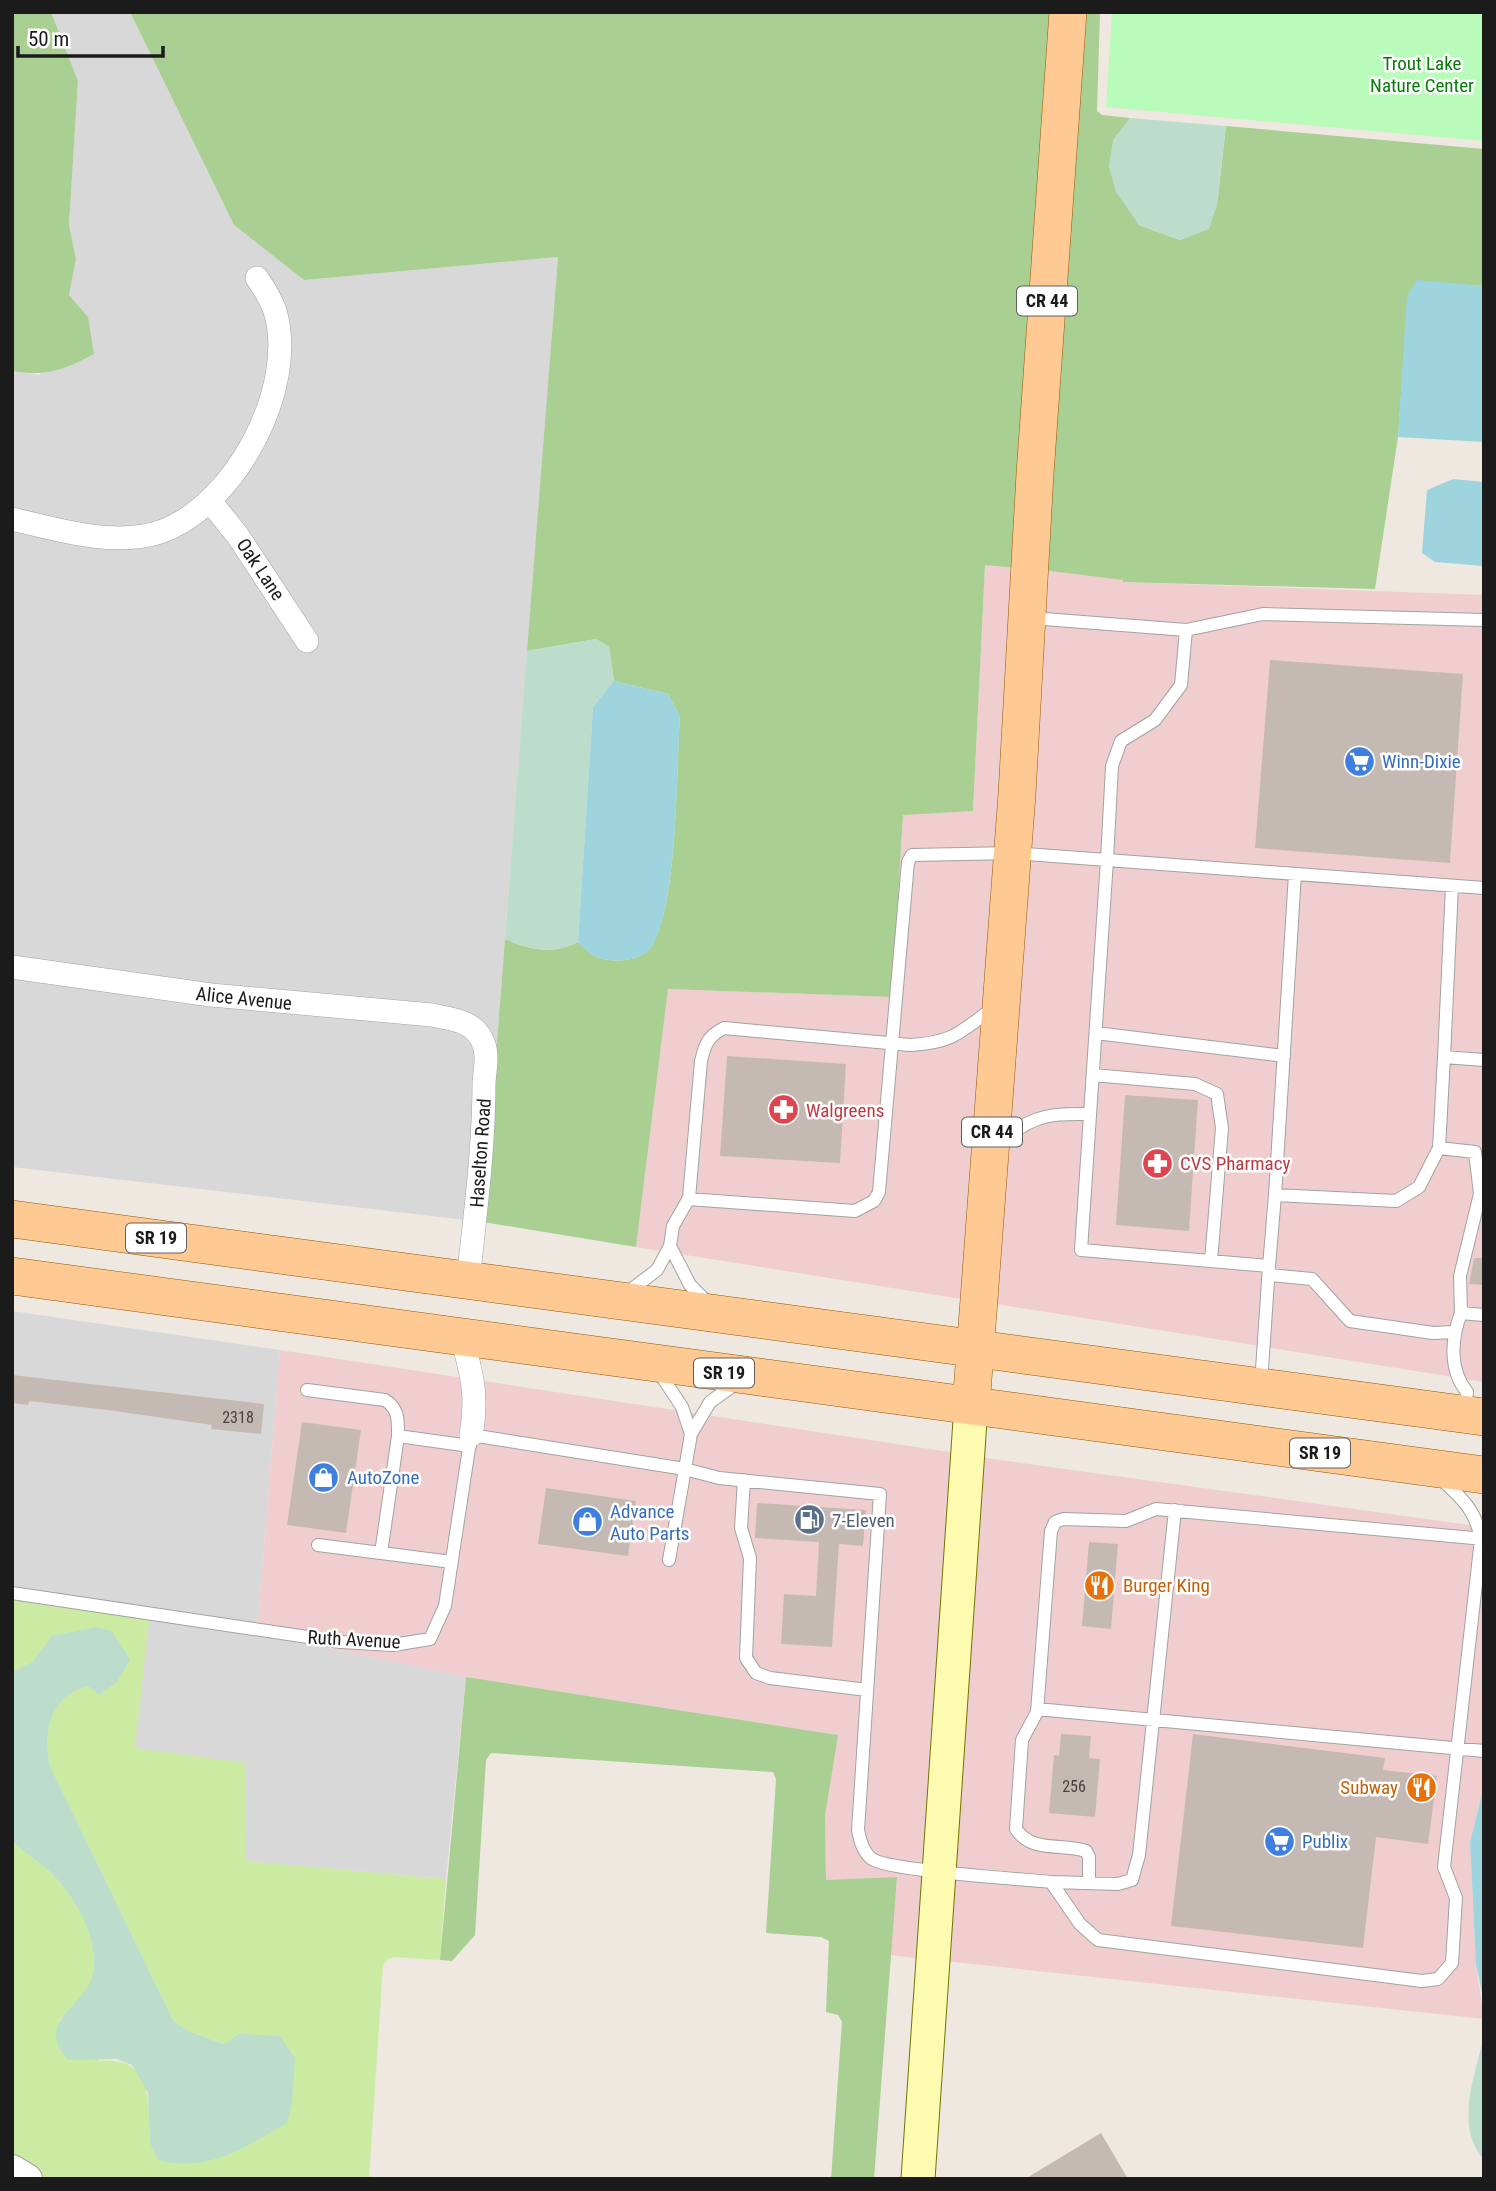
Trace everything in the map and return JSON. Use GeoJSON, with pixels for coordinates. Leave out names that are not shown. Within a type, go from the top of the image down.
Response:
{"type":"FeatureCollection","features":[{"type":"Feature","properties":{"kind":"main road","name":"CR 44"},"geometry":{"type":"LineString","coordinates":[[918,2179],[975,1349],[1013,853],[1068,12]]}},
{"type":"Feature","properties":{"kind":"main road","name":"SR 19"},"geometry":{"type":"LineString","coordinates":[[12,1219],[1474,1416]]}},
{"type":"Feature","properties":{"kind":"main road","name":"SR 19"},"geometry":{"type":"LineString","coordinates":[[12,1276],[1484,1475]]}},
{"type":"Feature","properties":{"kind":"main road"},"geometry":{"type":"LineString","coordinates":[[462,1337],[473,1316],[486,1303],[526,1288]]}},
{"type":"Feature","properties":{"kind":"street"},"geometry":{"type":"LineString","coordinates":[[12,519],[57,530],[135,537],[160,532],[183,521],[210,501],[232,477],[249,450],[274,389],[278,323],[275,309],[257,278]]}},
{"type":"Feature","properties":{"kind":"street","name":"Oak Lane"},"geometry":{"type":"LineString","coordinates":[[210,501],[238,536],[307,641]]}},
{"type":"Feature","properties":{"kind":"street","name":"Alice Avenue"},"geometry":{"type":"LineString","coordinates":[[12,967],[211,995],[432,1015],[461,1021],[474,1028]]}},
{"type":"Feature","properties":{"kind":"street","name":"Haselton Road"},"geometry":{"type":"LineString","coordinates":[[468,1280],[485,1114],[486,1053],[474,1028]]}},
{"type":"Feature","properties":{"kind":"street","name":"Ruth Avenue"},"geometry":{"type":"LineString","coordinates":[[462,1337],[477,1404],[470,1440]]}},
{"type":"Feature","properties":{"kind":"street"},"geometry":{"type":"LineString","coordinates":[[12,2170],[27,2179]]}},
{"type":"Feature","properties":{"kind":"lane"},"geometry":{"type":"LineString","coordinates":[[1027,617],[1186,630],[1263,614],[1484,620]]}},
{"type":"Feature","properties":{"kind":"lane"},"geometry":{"type":"LineString","coordinates":[[1186,630],[1181,685],[1155,720],[1121,741],[1112,766],[1080,1250],[1211,1261],[1312,1279],[1350,1321],[1433,1333],[1454,1332]]}},
{"type":"Feature","properties":{"kind":"lane"},"geometry":{"type":"LineString","coordinates":[[688,1199],[855,1211],[865,1208],[879,1192],[908,862],[912,855],[920,852],[1013,853],[1484,888]]}},
{"type":"Feature","properties":{"kind":"lane"},"geometry":{"type":"LineString","coordinates":[[1261,1387],[1295,874]]}},
{"type":"Feature","properties":{"kind":"lane"},"geometry":{"type":"LineString","coordinates":[[1275,1195],[1396,1201],[1419,1187],[1439,1148],[1452,886]]}},
{"type":"Feature","properties":{"kind":"lane"},"geometry":{"type":"LineString","coordinates":[[615,1300],[649,1279],[663,1261],[670,1246],[673,1226],[688,1199],[701,1061],[705,1043],[713,1033],[724,1028],[893,1044],[940,1043],[958,1034],[1002,1001]]}},
{"type":"Feature","properties":{"kind":"lane"},"geometry":{"type":"LineString","coordinates":[[1096,1033],[1284,1056]]}},
{"type":"Feature","properties":{"kind":"lane"},"geometry":{"type":"LineString","coordinates":[[1444,1057],[1484,1060]]}},
{"type":"Feature","properties":{"kind":"lane"},"geometry":{"type":"LineString","coordinates":[[1093,1075],[1195,1084],[1217,1094],[1222,1128],[1211,1261]]}},
{"type":"Feature","properties":{"kind":"lane"},"geometry":{"type":"LineString","coordinates":[[992,1133],[1011,1135],[1034,1120],[1063,1113],[1090,1114]]}},
{"type":"Feature","properties":{"kind":"lane"},"geometry":{"type":"LineString","coordinates":[[1439,1148],[1475,1152],[1479,1194],[1460,1276],[1461,1313],[1454,1332],[1455,1378],[1467,1392],[1474,1416]]}},
{"type":"Feature","properties":{"kind":"lane"},"geometry":{"type":"LineString","coordinates":[[670,1246],[690,1285],[720,1314]]}},
{"type":"Feature","properties":{"kind":"lane"},"geometry":{"type":"LineString","coordinates":[[1461,1313],[1484,1315]]}},
{"type":"Feature","properties":{"kind":"lane"},"geometry":{"type":"LineString","coordinates":[[652,1363],[674,1391],[691,1434]]}},
{"type":"Feature","properties":{"kind":"lane"},"geometry":{"type":"LineString","coordinates":[[669,1560],[691,1434],[710,1402],[746,1376]]}},
{"type":"Feature","properties":{"kind":"lane"},"geometry":{"type":"LineString","coordinates":[[307,1390],[385,1400],[394,1406],[398,1417],[398,1436],[381,1553]]}},
{"type":"Feature","properties":{"kind":"lane"},"geometry":{"type":"LineString","coordinates":[[398,1436],[470,1440],[685,1469],[744,1480],[880,1494],[858,1830],[862,1846],[874,1860],[940,1871],[1051,1882],[1118,1884],[1132,1880],[1139,1856],[1175,1510]]}},
{"type":"Feature","properties":{"kind":"lane","name":"Ruth Avenue"},"geometry":{"type":"LineString","coordinates":[[12,1593],[259,1631],[393,1645],[430,1639],[445,1606],[470,1440]]}},
{"type":"Feature","properties":{"kind":"lane"},"geometry":{"type":"LineString","coordinates":[[1051,1882],[1080,1924],[1098,1940],[1422,1981],[1438,1979],[1452,1963],[1456,1898],[1444,1867],[1483,1538],[1478,1519],[1460,1494],[1429,1468]]}},
{"type":"Feature","properties":{"kind":"lane"},"geometry":{"type":"LineString","coordinates":[[744,1480],[741,1528],[750,1558],[746,1658],[756,1673],[770,1678],[867,1690]]}},
{"type":"Feature","properties":{"kind":"lane"},"geometry":{"type":"LineString","coordinates":[[1089,1883],[1089,1857],[1086,1851],[1041,1846],[1023,1838],[1016,1829],[1022,1740],[1037,1709],[1051,1531],[1055,1522],[1063,1519],[1126,1521],[1156,1509],[1483,1538]]}},
{"type":"Feature","properties":{"kind":"lane"},"geometry":{"type":"LineString","coordinates":[[318,1545],[452,1562]]}},
{"type":"Feature","properties":{"kind":"lane"},"geometry":{"type":"LineString","coordinates":[[1037,1709],[1154,1718],[1457,1751],[1484,1751]]}},
{"type":"Feature","properties":{"kind":"shaded area"},"geometry":{"type":"Polygon","coordinates":[[[51,12],[130,12],[234,225],[304,280],[558,257],[483,1222],[12,1167],[12,371],[39,375],[88,317],[69,295],[76,259],[69,225],[78,81],[51,12]]]}},
{"type":"Feature","properties":{"kind":"shaded area"},"geometry":{"type":"Polygon","coordinates":[[[985,564],[1018,568],[967,1300],[636,1247],[668,989],[892,997],[903,814],[973,811],[985,564]]]}},
{"type":"Feature","properties":{"kind":"shaded area"},"geometry":{"type":"Polygon","coordinates":[[[1041,570],[1124,582],[1484,595],[1484,1382],[990,1303],[1041,570]]]}},
{"type":"Feature","properties":{"kind":"shaded area"},"geometry":{"type":"Polygon","coordinates":[[[12,1311],[280,1350],[257,1633],[466,1677],[446,1879],[244,1861],[135,1748],[12,1590],[12,1311]]]}},
{"type":"Feature","properties":{"kind":"shaded area"},"geometry":{"type":"Polygon","coordinates":[[[280,1350],[956,1453],[922,1959],[890,1955],[897,1877],[826,1881],[825,1816],[837,1735],[466,1677],[257,1633],[280,1350]]]}},
{"type":"Feature","properties":{"kind":"shaded area"},"geometry":{"type":"Polygon","coordinates":[[[979,1457],[1484,1527],[1484,1786],[1470,1842],[1476,1965],[1484,2019],[945,1961],[979,1457]]]}},
{"type":"Feature","properties":{"kind":"green space"},"geometry":{"type":"Polygon","coordinates":[[[12,12],[51,12],[78,81],[69,225],[76,259],[69,295],[88,317],[94,354],[64,368],[35,373],[12,371],[12,12]]]}},
{"type":"Feature","properties":{"kind":"green space"},"geometry":{"type":"Polygon","coordinates":[[[130,12],[1056,12],[1018,568],[985,565],[973,811],[903,815],[892,997],[668,989],[636,1247],[483,1222],[505,939],[542,950],[559,949],[578,942],[594,956],[609,960],[627,960],[642,955],[653,944],[661,923],[667,897],[674,834],[680,716],[668,694],[614,681],[609,647],[596,639],[527,651],[558,257],[304,280],[234,225],[130,12]]]}},
{"type":"Feature","properties":{"kind":"green space"},"geometry":{"type":"Polygon","coordinates":[[[1079,12],[1100,12],[1097,111],[1102,115],[1130,118],[1119,134],[1110,161],[1116,183],[1139,225],[1180,240],[1217,205],[1226,126],[1484,149],[1484,286],[1452,284],[1408,296],[1398,437],[1375,589],[1123,582],[1041,570],[1079,12]]]}},
{"type":"Feature","properties":{"kind":"green space","name":"Trout Lake Nature Center"},"geometry":{"type":"Polygon","coordinates":[[[1112,12],[1484,12],[1484,141],[1106,107],[1112,12]]]}},
{"type":"Feature","properties":{"kind":"green space"},"geometry":{"type":"Polygon","coordinates":[[[1130,118],[1226,126],[1217,205],[1209,229],[1181,240],[1139,225],[1116,192],[1109,167],[1113,140],[1130,118]]]}},
{"type":"Feature","properties":{"kind":"green space"},"geometry":{"type":"Polygon","coordinates":[[[596,639],[609,647],[614,681],[593,707],[578,942],[559,949],[542,950],[505,939],[527,651],[596,639]]]}},
{"type":"Feature","properties":{"kind":"green space"},"geometry":{"type":"Polygon","coordinates":[[[12,1590],[150,1611],[135,1748],[246,1763],[245,1861],[446,1879],[440,1960],[394,1957],[383,1965],[369,2179],[47,2179],[12,2158],[12,1840],[62,1885],[86,1925],[94,1955],[90,1983],[84,1994],[59,2020],[100,2061],[117,2061],[130,2066],[139,2074],[148,2099],[150,2144],[225,2044],[191,2032],[174,2022],[50,1766],[48,1740],[52,1717],[65,1698],[88,1686],[52,1636],[32,1662],[12,1672],[12,1590]]]}},
{"type":"Feature","properties":{"kind":"green space"},"geometry":{"type":"Polygon","coordinates":[[[96,1627],[112,1631],[130,1660],[117,1682],[99,1695],[88,1686],[75,1691],[57,1707],[49,1729],[50,1766],[174,2022],[191,2032],[224,2044],[239,2034],[280,2036],[295,2058],[292,2103],[287,2123],[241,2149],[210,2161],[193,2164],[158,2160],[150,2143],[148,2093],[132,2065],[117,2059],[68,2060],[58,2045],[56,2032],[60,2022],[92,1978],[94,1963],[91,1939],[76,1904],[61,1884],[12,1840],[12,1672],[32,1662],[52,1636],[96,1627]]]}},
{"type":"Feature","properties":{"kind":"green space"},"geometry":{"type":"Polygon","coordinates":[[[466,1677],[838,1735],[825,1816],[826,1880],[897,1877],[874,2179],[831,2179],[842,2022],[838,2015],[826,2012],[829,1941],[821,1937],[766,1933],[776,1779],[773,1772],[491,1753],[486,1760],[475,1935],[452,1961],[440,1960],[466,1677]]]}},
{"type":"Feature","properties":{"kind":"green space"},"geometry":{"type":"Polygon","coordinates":[[[1484,2036],[1484,2160],[1475,2147],[1468,2116],[1472,2083],[1484,2036]]]}},
{"type":"Feature","properties":{"kind":"water"},"geometry":{"type":"Polygon","coordinates":[[[1417,280],[1484,286],[1484,442],[1398,437],[1407,296],[1417,280]]]}},
{"type":"Feature","properties":{"kind":"water"},"geometry":{"type":"Polygon","coordinates":[[[1453,479],[1484,482],[1484,566],[1435,562],[1422,553],[1427,490],[1453,479]]]}},
{"type":"Feature","properties":{"kind":"water"},"geometry":{"type":"Polygon","coordinates":[[[614,681],[668,694],[680,716],[671,866],[661,924],[649,951],[635,958],[618,961],[594,956],[578,942],[593,707],[614,681]]]}},
{"type":"Feature","properties":{"kind":"water"},"geometry":{"type":"Polygon","coordinates":[[[1484,1786],[1484,2001],[1476,1965],[1470,1842],[1484,1786]]]}},
{"type":"Feature","properties":{"kind":"building","name":"Winn-Dixie"},"geometry":{"type":"Polygon","coordinates":[[[1270,660],[1463,674],[1450,863],[1255,848],[1270,660]]]}},
{"type":"Feature","properties":{"kind":"building","name":"Walgreens"},"geometry":{"type":"Polygon","coordinates":[[[727,1056],[846,1064],[840,1163],[720,1156],[727,1056]]]}},
{"type":"Feature","properties":{"kind":"building","name":"CVS Pharmacy"},"geometry":{"type":"Polygon","coordinates":[[[1125,1095],[1198,1100],[1189,1231],[1116,1225],[1125,1095]]]}},
{"type":"Feature","properties":{"kind":"building"},"geometry":{"type":"Polygon","coordinates":[[[1474,1258],[1484,1258],[1484,1285],[1469,1284],[1474,1258]]]}},
{"type":"Feature","properties":{"kind":"building"},"geometry":{"type":"Polygon","coordinates":[[[12,1375],[264,1404],[261,1434],[211,1429],[212,1425],[108,1410],[29,1401],[28,1405],[12,1403],[12,1375]]]}},
{"type":"Feature","properties":{"kind":"building","name":"AutoZone"},"geometry":{"type":"Polygon","coordinates":[[[302,1422],[361,1430],[346,1533],[287,1525],[302,1422]]]}},
{"type":"Feature","properties":{"kind":"building","name":"Advance Auto Parts"},"geometry":{"type":"Polygon","coordinates":[[[546,1488],[636,1501],[628,1556],[538,1544],[546,1488]]]}},
{"type":"Feature","properties":{"kind":"building"},"geometry":{"type":"Polygon","coordinates":[[[757,1503],[866,1510],[863,1546],[839,1544],[832,1647],[781,1644],[784,1594],[816,1596],[819,1542],[755,1538],[757,1503]]]}},
{"type":"Feature","properties":{"kind":"building","name":"Burger King"},"geometry":{"type":"Polygon","coordinates":[[[1089,1542],[1118,1544],[1111,1629],[1082,1626],[1089,1542]]]}},
{"type":"Feature","properties":{"kind":"building"},"geometry":{"type":"Polygon","coordinates":[[[1061,1734],[1091,1736],[1089,1758],[1100,1759],[1095,1817],[1049,1813],[1054,1755],[1059,1756],[1061,1734]]]}},
{"type":"Feature","properties":{"kind":"building"},"geometry":{"type":"Polygon","coordinates":[[[1193,1734],[1385,1758],[1383,1770],[1437,1776],[1428,1844],[1376,1837],[1363,1948],[1171,1926],[1193,1734]]]}},
{"type":"Feature","properties":{"kind":"building"},"geometry":{"type":"Polygon","coordinates":[[[1101,2133],[1128,2179],[1025,2179],[1101,2133]]]}},
{"type":"Feature","properties":{"kind":"place","name":"Winn-Dixie"},"geometry":{"type":"Point","coordinates":[1359,761]}},
{"type":"Feature","properties":{"kind":"place","name":"Walgreens"},"geometry":{"type":"Point","coordinates":[783,1110]}},
{"type":"Feature","properties":{"kind":"place","name":"CVS Pharmacy"},"geometry":{"type":"Point","coordinates":[1157,1163]}},
{"type":"Feature","properties":{"kind":"place","name":"AutoZone"},"geometry":{"type":"Point","coordinates":[324,1477]}},
{"type":"Feature","properties":{"kind":"place","name":"7-Eleven"},"geometry":{"type":"Point","coordinates":[809,1520]}},
{"type":"Feature","properties":{"kind":"place","name":"Advance Auto Parts"},"geometry":{"type":"Point","coordinates":[587,1522]}},
{"type":"Feature","properties":{"kind":"place","name":"Burger King"},"geometry":{"type":"Point","coordinates":[1100,1585]}},
{"type":"Feature","properties":{"kind":"place","name":"Subway"},"geometry":{"type":"Point","coordinates":[1421,1787]}},
{"type":"Feature","properties":{"kind":"place","name":"Publix"},"geometry":{"type":"Point","coordinates":[1279,1841]}}]}
